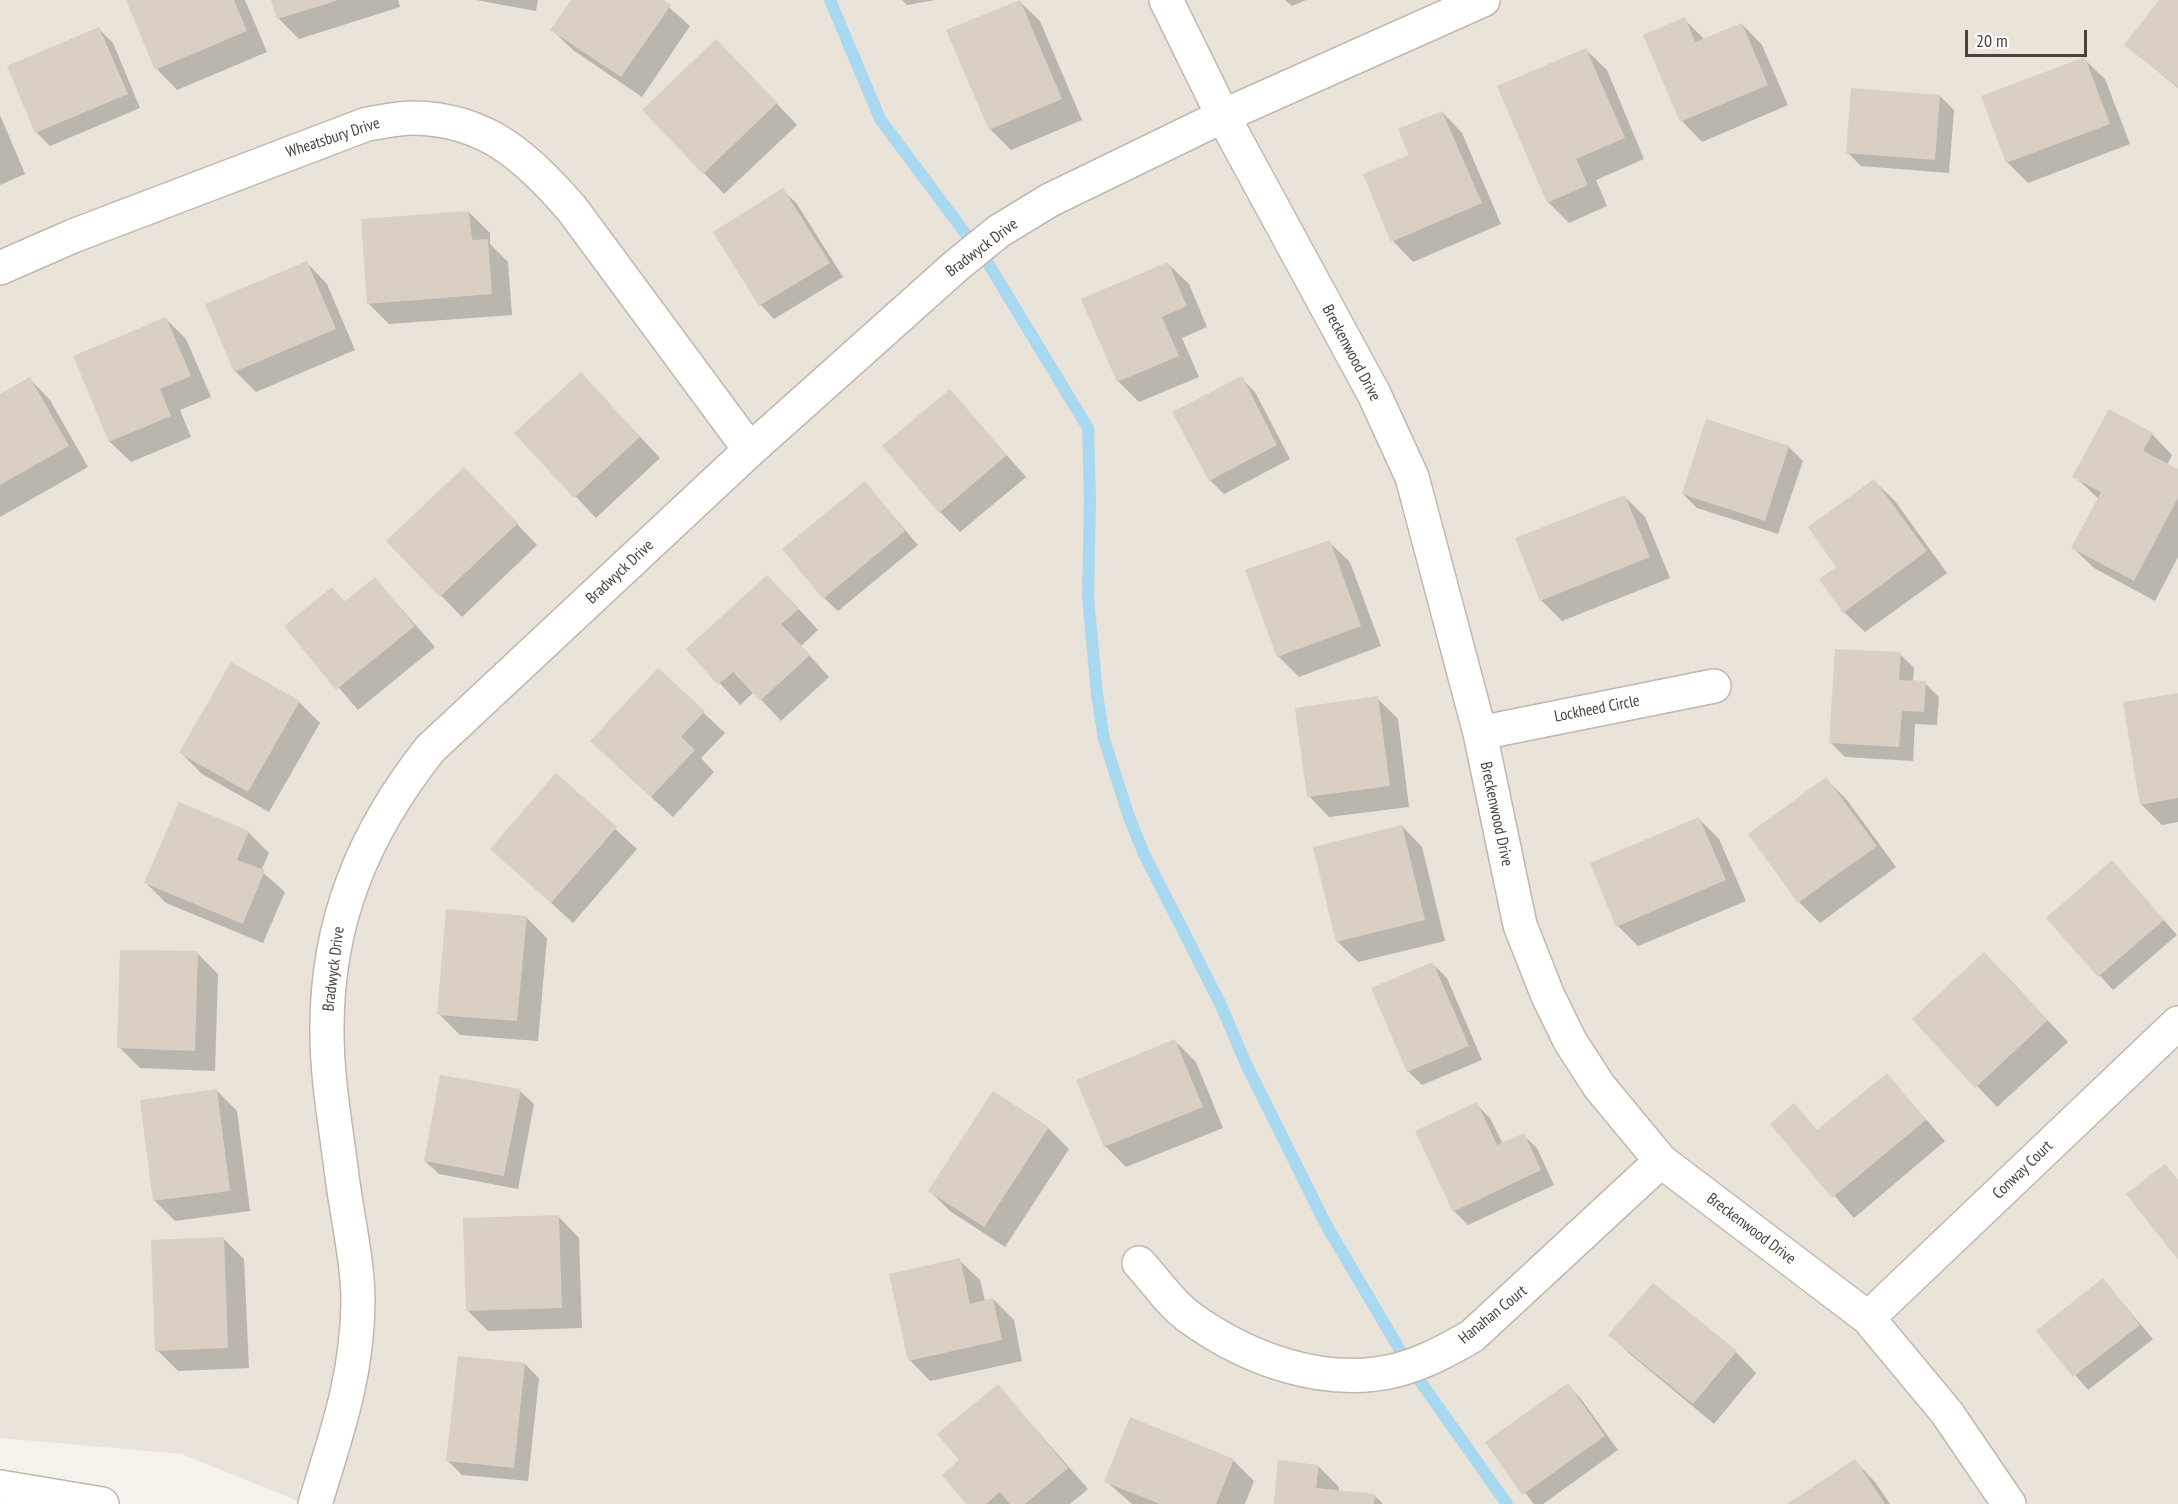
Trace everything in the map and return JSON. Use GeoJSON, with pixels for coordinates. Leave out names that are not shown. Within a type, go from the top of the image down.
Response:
{"type":"FeatureCollection","features":[{"type":"Feature","properties":{"kind":"street","name":"Breckenwood Drive"},"geometry":{"type":"LineString","coordinates":[[1166,0],[1223,116],[1374,394],[1412,477],[1480,733],[1520,925],[1540,978],[1570,1041],[1599,1086],[1661,1161],[1868,1318],[1947,1413],[2009,1504]]}},
{"type":"Feature","properties":{"kind":"street","name":"Bradwyck Drive"},"geometry":{"type":"LineString","coordinates":[[315,1504],[346,1406],[357,1342],[358,1298],[329,1078],[327,1031],[334,946],[359,862],[401,785],[430,749],[750,450],[957,265],[999,231],[1050,200],[1223,116],[1483,0]]}},
{"type":"Feature","properties":{"kind":"street","name":"Wheatsbury Drive"},"geometry":{"type":"LineString","coordinates":[[0,268],[148,207],[367,124],[411,118],[445,121],[482,132],[518,152],[544,177],[572,209],[750,450]]}},
{"type":"Feature","properties":{"kind":"street","name":"Lockheed Circle"},"geometry":{"type":"LineString","coordinates":[[1480,733],[1714,686]]}},
{"type":"Feature","properties":{"kind":"street","name":"Conway Court"},"geometry":{"type":"LineString","coordinates":[[1868,1318],[2178,1023]]}},
{"type":"Feature","properties":{"kind":"street","name":"Hanahan Court"},"geometry":{"type":"LineString","coordinates":[[1139,1263],[1187,1316],[1242,1350],[1283,1364],[1326,1374],[1357,1375],[1396,1370],[1436,1357],[1472,1336],[1661,1161]]}},
{"type":"Feature","properties":{"kind":"street"},"geometry":{"type":"LineString","coordinates":[[0,1487],[102,1504]]}},
{"type":"Feature","properties":{"kind":"shaded area"},"geometry":{"type":"Polygon","coordinates":[[[0,0],[2178,0],[2178,1504],[305,1504],[182,1454],[0,1438],[0,0]]]}},
{"type":"Feature","properties":{"kind":"building"},"geometry":{"type":"Polygon","coordinates":[[[126,0],[234,0],[247,31],[155,70],[126,0]]]}},
{"type":"Feature","properties":{"kind":"building"},"geometry":{"type":"Polygon","coordinates":[[[271,0],[336,0],[336,1],[277,19],[271,0]]]}},
{"type":"Feature","properties":{"kind":"building"},"geometry":{"type":"Polygon","coordinates":[[[571,0],[664,0],[671,5],[621,77],[550,30],[571,0]]]}},
{"type":"Feature","properties":{"kind":"building"},"geometry":{"type":"Polygon","coordinates":[[[1020,0],[1062,99],[989,130],[946,30],[1020,0]]]}},
{"type":"Feature","properties":{"kind":"building"},"geometry":{"type":"Polygon","coordinates":[[[2159,0],[2178,0],[2178,87],[2124,45],[2159,0]]]}},
{"type":"Feature","properties":{"kind":"building"},"geometry":{"type":"Polygon","coordinates":[[[1685,17],[1695,42],[1742,23],[1768,85],[1680,122],[1643,35],[1685,17]]]}},
{"type":"Feature","properties":{"kind":"building"},"geometry":{"type":"Polygon","coordinates":[[[99,27],[128,94],[35,133],[7,66],[99,27]]]}},
{"type":"Feature","properties":{"kind":"building"},"geometry":{"type":"Polygon","coordinates":[[[716,39],[777,103],[703,174],[642,110],[716,39]]]}},
{"type":"Feature","properties":{"kind":"building"},"geometry":{"type":"Polygon","coordinates":[[[1586,48],[1625,138],[1576,159],[1588,185],[1547,203],[1497,86],[1586,48]]]}},
{"type":"Feature","properties":{"kind":"building"},"geometry":{"type":"Polygon","coordinates":[[[2085,57],[2110,124],[2006,163],[1981,96],[2085,57]]]}},
{"type":"Feature","properties":{"kind":"building"},"geometry":{"type":"Polygon","coordinates":[[[1851,88],[1940,95],[1935,160],[1846,153],[1851,88]]]}},
{"type":"Feature","properties":{"kind":"building"},"geometry":{"type":"Polygon","coordinates":[[[1442,111],[1482,203],[1391,242],[1363,174],[1409,155],[1398,129],[1442,111]]]}},
{"type":"Feature","properties":{"kind":"building"},"geometry":{"type":"Polygon","coordinates":[[[783,188],[830,263],[759,306],[713,232],[783,188]]]}},
{"type":"Feature","properties":{"kind":"building"},"geometry":{"type":"Polygon","coordinates":[[[469,211],[472,240],[488,239],[492,294],[367,304],[361,219],[469,211]]]}},
{"type":"Feature","properties":{"kind":"building"},"geometry":{"type":"Polygon","coordinates":[[[307,261],[336,329],[234,372],[205,304],[307,261]]]}},
{"type":"Feature","properties":{"kind":"building"},"geometry":{"type":"Polygon","coordinates":[[[1168,262],[1187,306],[1162,317],[1179,356],[1117,382],[1081,299],[1168,262]]]}},
{"type":"Feature","properties":{"kind":"building"},"geometry":{"type":"Polygon","coordinates":[[[166,317],[191,376],[160,389],[171,416],[109,442],[73,356],[166,317]]]}},
{"type":"Feature","properties":{"kind":"building"},"geometry":{"type":"Polygon","coordinates":[[[581,372],[640,437],[574,498],[514,433],[581,372]]]}},
{"type":"Feature","properties":{"kind":"building"},"geometry":{"type":"Polygon","coordinates":[[[1242,376],[1277,445],[1209,481],[1172,412],[1242,376]]]}},
{"type":"Feature","properties":{"kind":"building"},"geometry":{"type":"Polygon","coordinates":[[[30,377],[69,446],[0,485],[0,394],[30,377]]]}},
{"type":"Feature","properties":{"kind":"building"},"geometry":{"type":"Polygon","coordinates":[[[950,389],[1007,455],[939,513],[882,446],[950,389]]]}},
{"type":"Feature","properties":{"kind":"building"},"geometry":{"type":"Polygon","coordinates":[[[2109,409],[2153,433],[2143,451],[2178,469],[2178,498],[2134,581],[2071,548],[2101,492],[2072,477],[2109,409]]]}},
{"type":"Feature","properties":{"kind":"building"},"geometry":{"type":"Polygon","coordinates":[[[1706,419],[1789,446],[1765,521],[1682,494],[1706,419]]]}},
{"type":"Feature","properties":{"kind":"building"},"geometry":{"type":"Polygon","coordinates":[[[464,467],[518,523],[440,597],[386,541],[464,467]]]}},
{"type":"Feature","properties":{"kind":"building"},"geometry":{"type":"Polygon","coordinates":[[[1874,479],[1927,551],[1843,613],[1819,579],[1836,567],[1808,527],[1874,479]]]}},
{"type":"Feature","properties":{"kind":"building"},"geometry":{"type":"Polygon","coordinates":[[[865,481],[905,531],[823,599],[782,549],[865,481]]]}},
{"type":"Feature","properties":{"kind":"building"},"geometry":{"type":"Polygon","coordinates":[[[1625,495],[1650,557],[1540,601],[1515,538],[1625,495]]]}},
{"type":"Feature","properties":{"kind":"building"},"geometry":{"type":"Polygon","coordinates":[[[1330,540],[1361,626],[1277,657],[1245,570],[1330,540]]]}},
{"type":"Feature","properties":{"kind":"building"},"geometry":{"type":"Polygon","coordinates":[[[767,575],[799,609],[781,624],[810,655],[760,701],[733,672],[718,685],[686,649],[767,575]]]}},
{"type":"Feature","properties":{"kind":"building"},"geometry":{"type":"Polygon","coordinates":[[[375,577],[415,626],[336,690],[284,626],[332,587],[344,602],[375,577]]]}},
{"type":"Feature","properties":{"kind":"building"},"geometry":{"type":"Polygon","coordinates":[[[1835,649],[1901,652],[1899,680],[1926,681],[1924,712],[1902,711],[1899,747],[1829,743],[1835,649]]]}},
{"type":"Feature","properties":{"kind":"building"},"geometry":{"type":"Polygon","coordinates":[[[231,662],[300,701],[248,792],[179,753],[231,662]]]}},
{"type":"Feature","properties":{"kind":"building"},"geometry":{"type":"Polygon","coordinates":[[[658,668],[705,711],[681,737],[695,750],[651,797],[590,741],[658,668]]]}},
{"type":"Feature","properties":{"kind":"building"},"geometry":{"type":"Polygon","coordinates":[[[2178,693],[2178,798],[2140,805],[2123,702],[2178,693]]]}},
{"type":"Feature","properties":{"kind":"building"},"geometry":{"type":"Polygon","coordinates":[[[1378,696],[1390,786],[1307,797],[1295,708],[1378,696]]]}},
{"type":"Feature","properties":{"kind":"building"},"geometry":{"type":"Polygon","coordinates":[[[556,773],[617,827],[551,903],[490,849],[556,773]]]}},
{"type":"Feature","properties":{"kind":"building"},"geometry":{"type":"Polygon","coordinates":[[[1826,777],[1877,846],[1798,903],[1748,834],[1826,777]]]}},
{"type":"Feature","properties":{"kind":"building"},"geometry":{"type":"Polygon","coordinates":[[[179,802],[249,831],[237,860],[265,870],[243,924],[144,883],[179,802]]]}},
{"type":"Feature","properties":{"kind":"building"},"geometry":{"type":"Polygon","coordinates":[[[1699,817],[1726,880],[1616,927],[1590,863],[1699,817]]]}},
{"type":"Feature","properties":{"kind":"building"},"geometry":{"type":"Polygon","coordinates":[[[1402,825],[1425,920],[1336,942],[1313,847],[1402,825]]]}},
{"type":"Feature","properties":{"kind":"building"},"geometry":{"type":"Polygon","coordinates":[[[2112,860],[2164,920],[2098,977],[2046,918],[2112,860]]]}},
{"type":"Feature","properties":{"kind":"building"},"geometry":{"type":"Polygon","coordinates":[[[446,909],[527,916],[517,1021],[437,1015],[446,909]]]}},
{"type":"Feature","properties":{"kind":"building"},"geometry":{"type":"Polygon","coordinates":[[[120,950],[198,951],[195,1051],[117,1048],[120,950]]]}},
{"type":"Feature","properties":{"kind":"building"},"geometry":{"type":"Polygon","coordinates":[[[1984,952],[2048,1020],[1975,1088],[1912,1019],[1984,952]]]}},
{"type":"Feature","properties":{"kind":"building"},"geometry":{"type":"Polygon","coordinates":[[[1433,962],[1469,1046],[1407,1072],[1371,988],[1433,962]]]}},
{"type":"Feature","properties":{"kind":"building"},"geometry":{"type":"Polygon","coordinates":[[[1175,1039],[1203,1107],[1104,1147],[1076,1080],[1175,1039]]]}},
{"type":"Feature","properties":{"kind":"building"},"geometry":{"type":"Polygon","coordinates":[[[1887,1073],[1926,1120],[1832,1198],[1770,1124],[1794,1103],[1817,1130],[1887,1073]]]}},
{"type":"Feature","properties":{"kind":"building"},"geometry":{"type":"Polygon","coordinates":[[[440,1075],[521,1089],[504,1176],[424,1161],[440,1075]]]}},
{"type":"Feature","properties":{"kind":"building"},"geometry":{"type":"Polygon","coordinates":[[[217,1089],[230,1191],[153,1201],[140,1100],[217,1089]]]}},
{"type":"Feature","properties":{"kind":"building"},"geometry":{"type":"Polygon","coordinates":[[[993,1091],[1049,1127],[984,1227],[928,1191],[993,1091]]]}},
{"type":"Feature","properties":{"kind":"building"},"geometry":{"type":"Polygon","coordinates":[[[1477,1102],[1497,1145],[1524,1133],[1541,1170],[1453,1212],[1415,1131],[1477,1102]]]}},
{"type":"Feature","properties":{"kind":"building"},"geometry":{"type":"Polygon","coordinates":[[[2165,1164],[2178,1180],[2178,1260],[2126,1194],[2165,1164]]]}},
{"type":"Feature","properties":{"kind":"building"},"geometry":{"type":"Polygon","coordinates":[[[559,1215],[562,1308],[466,1311],[463,1218],[559,1215]]]}},
{"type":"Feature","properties":{"kind":"building"},"geometry":{"type":"Polygon","coordinates":[[[224,1237],[228,1348],[155,1351],[151,1240],[224,1237]]]}},
{"type":"Feature","properties":{"kind":"building"},"geometry":{"type":"Polygon","coordinates":[[[960,1258],[970,1304],[993,1298],[1002,1340],[908,1361],[889,1274],[960,1258]]]}},
{"type":"Feature","properties":{"kind":"building"},"geometry":{"type":"Polygon","coordinates":[[[2103,1278],[2140,1325],[2073,1377],[2036,1331],[2103,1278]]]}},
{"type":"Feature","properties":{"kind":"building"},"geometry":{"type":"Polygon","coordinates":[[[1653,1283],[1737,1351],[1693,1404],[1608,1335],[1653,1283]]]}},
{"type":"Feature","properties":{"kind":"building"},"geometry":{"type":"Polygon","coordinates":[[[458,1356],[525,1363],[514,1468],[446,1461],[458,1356]]]}},
{"type":"Feature","properties":{"kind":"building"},"geometry":{"type":"Polygon","coordinates":[[[1568,1383],[1605,1436],[1522,1495],[1485,1442],[1568,1383]]]}},
{"type":"Feature","properties":{"kind":"building"},"geometry":{"type":"Polygon","coordinates":[[[998,1384],[1068,1468],[1025,1504],[1010,1504],[1000,1492],[986,1504],[966,1504],[942,1475],[959,1460],[937,1434],[998,1384]]]}},
{"type":"Feature","properties":{"kind":"building"},"geometry":{"type":"Polygon","coordinates":[[[1130,1417],[1234,1459],[1216,1504],[1160,1504],[1104,1482],[1130,1417]]]}},
{"type":"Feature","properties":{"kind":"building"},"geometry":{"type":"Polygon","coordinates":[[[1855,1459],[1885,1504],[1787,1504],[1855,1459]]]}},
{"type":"Feature","properties":{"kind":"building"},"geometry":{"type":"Polygon","coordinates":[[[1278,1460],[1319,1465],[1316,1488],[1375,1494],[1374,1504],[1274,1504],[1278,1460]]]}},
{"type":"Feature","properties":{"kind":"waterway"},"geometry":{"type":"LineString","coordinates":[[830,0],[880,119],[989,265],[1088,428],[1090,500],[1088,597],[1097,694],[1104,739],[1129,817],[1144,854],[1220,1003],[1246,1064],[1325,1223],[1410,1367],[1507,1504]]}}]}
